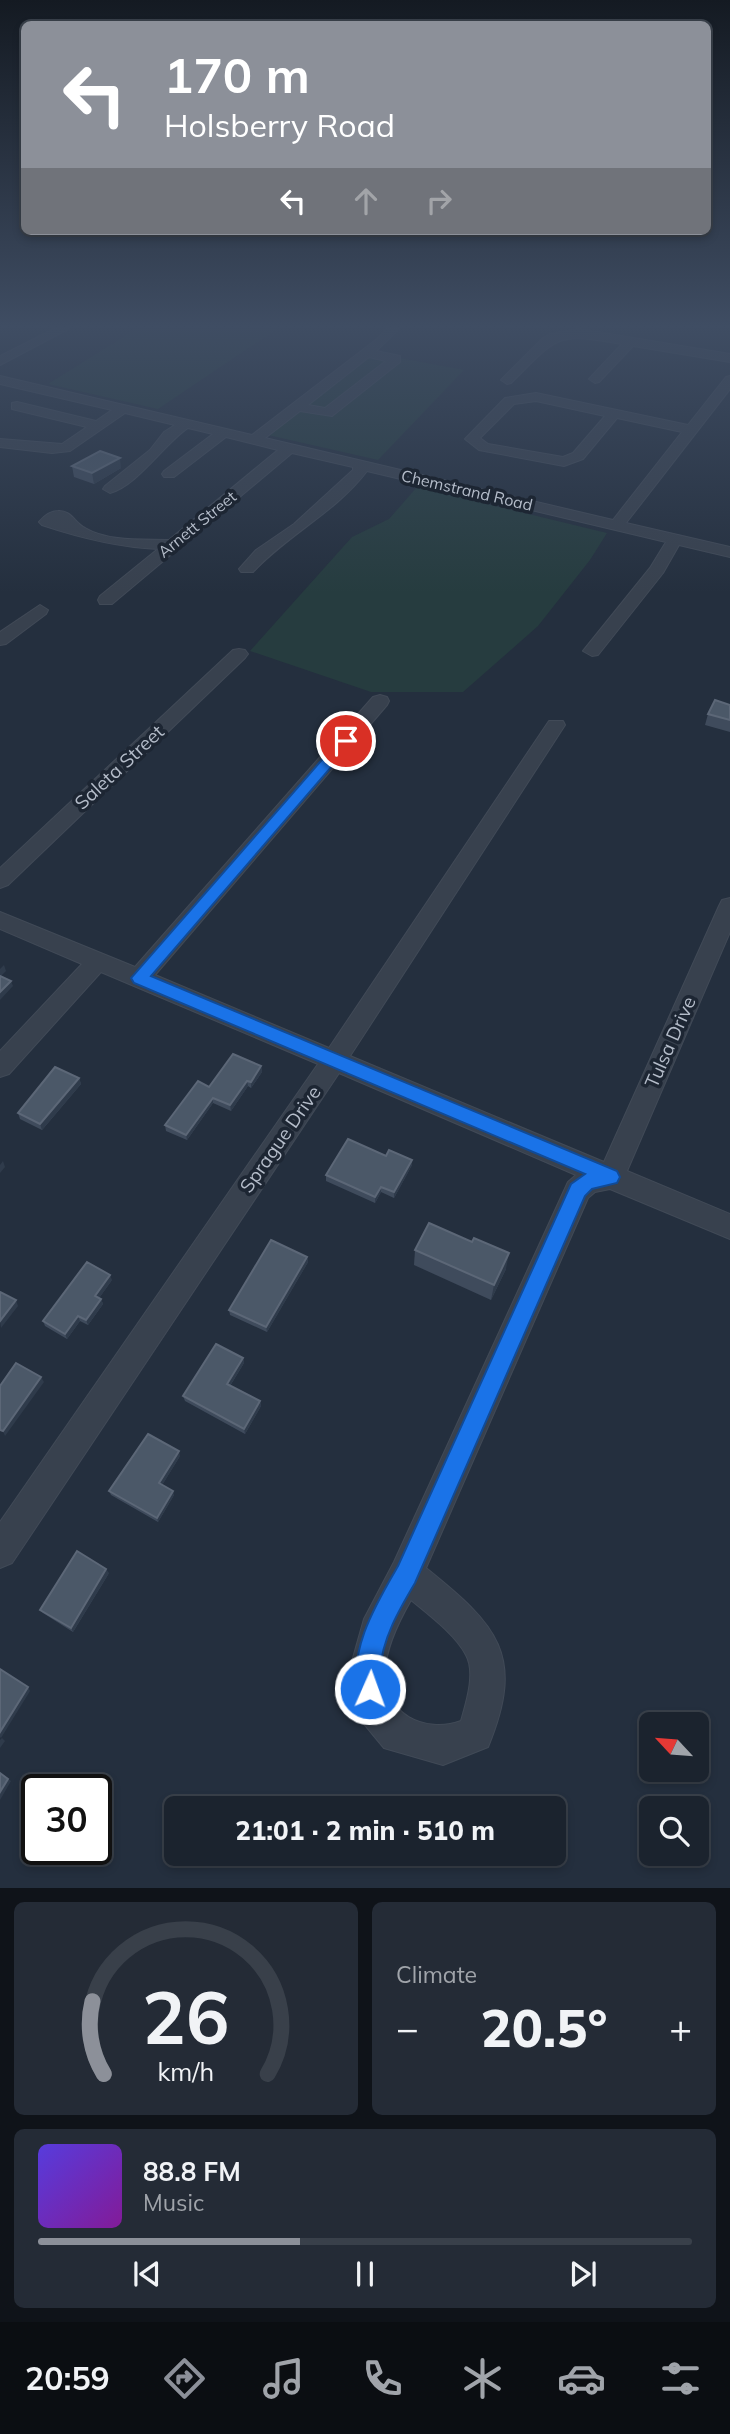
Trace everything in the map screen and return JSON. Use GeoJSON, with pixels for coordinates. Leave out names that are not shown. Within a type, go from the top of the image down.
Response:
{"type":"FeatureCollection","features":[{"type":"Feature","properties":{"kind":"street"},"geometry":{"type":"LineString","coordinates":[[57,417],[99,426]]}},
{"type":"Feature","properties":{"kind":"street"},"geometry":{"type":"LineString","coordinates":[[0,443],[65,448],[112,417]]}},
{"type":"Feature","properties":{"kind":"street","name":"Chemstrand Road"},"geometry":{"type":"LineString","coordinates":[[157,417],[730,552]]}},
{"type":"Feature","properties":{"kind":"street"},"geometry":{"type":"LineString","coordinates":[[254,440],[284,417]]}},
{"type":"Feature","properties":{"kind":"street"},"geometry":{"type":"LineString","coordinates":[[493,417],[471,439],[484,447],[564,462],[578,456],[611,417]]}},
{"type":"Feature","properties":{"kind":"street"},"geometry":{"type":"LineString","coordinates":[[629,417],[691,430]]}},
{"type":"Feature","properties":{"kind":"street"},"geometry":{"type":"LineString","coordinates":[[617,525],[701,417]]}},
{"type":"Feature","properties":{"kind":"street"},"geometry":{"type":"LineString","coordinates":[[110,489],[155,453],[169,435],[186,424]]}},
{"type":"Feature","properties":{"kind":"street"},"geometry":{"type":"LineString","coordinates":[[169,474],[223,433]]}},
{"type":"Feature","properties":{"kind":"street","name":"Arnett Street"},"geometry":{"type":"LineString","coordinates":[[106,600],[289,448]]}},
{"type":"Feature","properties":{"kind":"street"},"geometry":{"type":"LineString","coordinates":[[247,569],[262,553],[299,527],[362,469],[355,464]]}},
{"type":"Feature","properties":{"kind":"street"},"geometry":{"type":"LineString","coordinates":[[78,532],[110,540],[171,545]]}},
{"type":"Feature","properties":{"kind":"street"},"geometry":{"type":"LineString","coordinates":[[592,651],[657,570],[675,539]]}},
{"type":"Feature","properties":{"kind":"street"},"geometry":{"type":"LineString","coordinates":[[0,640],[40,610]]}},
{"type":"Feature","properties":{"kind":"street","name":"Saleta Street"},"geometry":{"type":"LineString","coordinates":[[0,880],[239,654]]}},
{"type":"Feature","properties":{"kind":"street"},"geometry":{"type":"LineString","coordinates":[[139,978],[380,701]]}},
{"type":"Feature","properties":{"kind":"street","name":"Sprague Drive"},"geometry":{"type":"LineString","coordinates":[[0,1551],[334,1060],[556,725]]}},
{"type":"Feature","properties":{"kind":"street","name":"Tulsa Drive"},"geometry":{"type":"LineString","coordinates":[[611,1177],[730,906]]}},
{"type":"Feature","properties":{"kind":"street"},"geometry":{"type":"LineString","coordinates":[[0,920],[730,1227]]}},
{"type":"Feature","properties":{"kind":"street"},"geometry":{"type":"LineString","coordinates":[[0,1068],[98,961]]}},
{"type":"Feature","properties":{"kind":"street"},"geometry":{"type":"LineString","coordinates":[[406,1574],[447,1607],[484,1649],[488,1691],[475,1734],[443,1746],[397,1735],[373,1706],[367,1672],[381,1619],[406,1574],[578,1190],[586,1182],[611,1177]]}},
{"type":"Feature","properties":{"kind":"green space"},"geometry":{"type":"Polygon","coordinates":[[[291,417],[419,417],[378,460],[268,435],[291,417]]]}},
{"type":"Feature","properties":{"kind":"green space"},"geometry":{"type":"Polygon","coordinates":[[[417,487],[607,533],[590,560],[538,626],[463,692],[371,692],[250,651],[352,537],[389,519],[417,487]]]}},
{"type":"Feature","properties":{"kind":"building"},"geometry":{"type":"Polygon","coordinates":[[[100,451],[120,458],[92,473],[72,466],[100,451]]]}},
{"type":"Feature","properties":{"kind":"building"},"geometry":{"type":"Polygon","coordinates":[[[715,700],[730,705],[730,720],[708,714],[715,700]]]}},
{"type":"Feature","properties":{"kind":"building"},"geometry":{"type":"Polygon","coordinates":[[[0,976],[11,981],[0,992],[0,976]]]}},
{"type":"Feature","properties":{"kind":"building"},"geometry":{"type":"Polygon","coordinates":[[[233,1054],[261,1066],[251,1082],[247,1081],[230,1105],[213,1098],[186,1135],[165,1125],[198,1081],[209,1087],[233,1054]]]}},
{"type":"Feature","properties":{"kind":"building"},"geometry":{"type":"Polygon","coordinates":[[[55,1067],[79,1078],[40,1124],[18,1113],[55,1067]]]}},
{"type":"Feature","properties":{"kind":"building"},"geometry":{"type":"Polygon","coordinates":[[[348,1139],[386,1156],[389,1150],[412,1160],[394,1192],[381,1187],[375,1197],[326,1175],[348,1139]]]}},
{"type":"Feature","properties":{"kind":"building"},"geometry":{"type":"Polygon","coordinates":[[[429,1223],[472,1242],[474,1238],[509,1253],[494,1285],[415,1250],[429,1223]]]}},
{"type":"Feature","properties":{"kind":"building"},"geometry":{"type":"Polygon","coordinates":[[[271,1240],[307,1257],[266,1327],[229,1310],[271,1240]]]}},
{"type":"Feature","properties":{"kind":"building"},"geometry":{"type":"Polygon","coordinates":[[[87,1262],[110,1275],[95,1296],[101,1299],[86,1320],[78,1316],[65,1334],[43,1321],[87,1262]]]}},
{"type":"Feature","properties":{"kind":"building"},"geometry":{"type":"Polygon","coordinates":[[[0,1292],[16,1300],[0,1321],[0,1292]]]}},
{"type":"Feature","properties":{"kind":"building"},"geometry":{"type":"Polygon","coordinates":[[[216,1344],[243,1358],[227,1384],[260,1401],[244,1429],[183,1396],[216,1344]]]}},
{"type":"Feature","properties":{"kind":"building"},"geometry":{"type":"Polygon","coordinates":[[[16,1363],[41,1377],[3,1431],[0,1430],[0,1386],[16,1363]]]}},
{"type":"Feature","properties":{"kind":"building"},"geometry":{"type":"Polygon","coordinates":[[[148,1434],[179,1451],[159,1483],[173,1491],[157,1518],[109,1491],[148,1434]]]}},
{"type":"Feature","properties":{"kind":"building"},"geometry":{"type":"Polygon","coordinates":[[[77,1551],[106,1569],[71,1628],[40,1610],[77,1551]]]}},
{"type":"Feature","properties":{"kind":"building"},"geometry":{"type":"Polygon","coordinates":[[[0,1669],[28,1687],[0,1732],[0,1669]]]}},
{"type":"Feature","properties":{"kind":"building"},"geometry":{"type":"Polygon","coordinates":[[[0,1773],[8,1779],[0,1792],[0,1773]]]}},
{"type":"Feature","properties":{"kind":"route"},"geometry":{"type":"LineString","coordinates":[[346,741],[139,978],[611,1177],[599,1177],[586,1182],[578,1190],[406,1574],[381,1619],[367,1672],[370,1689]]}}]}
